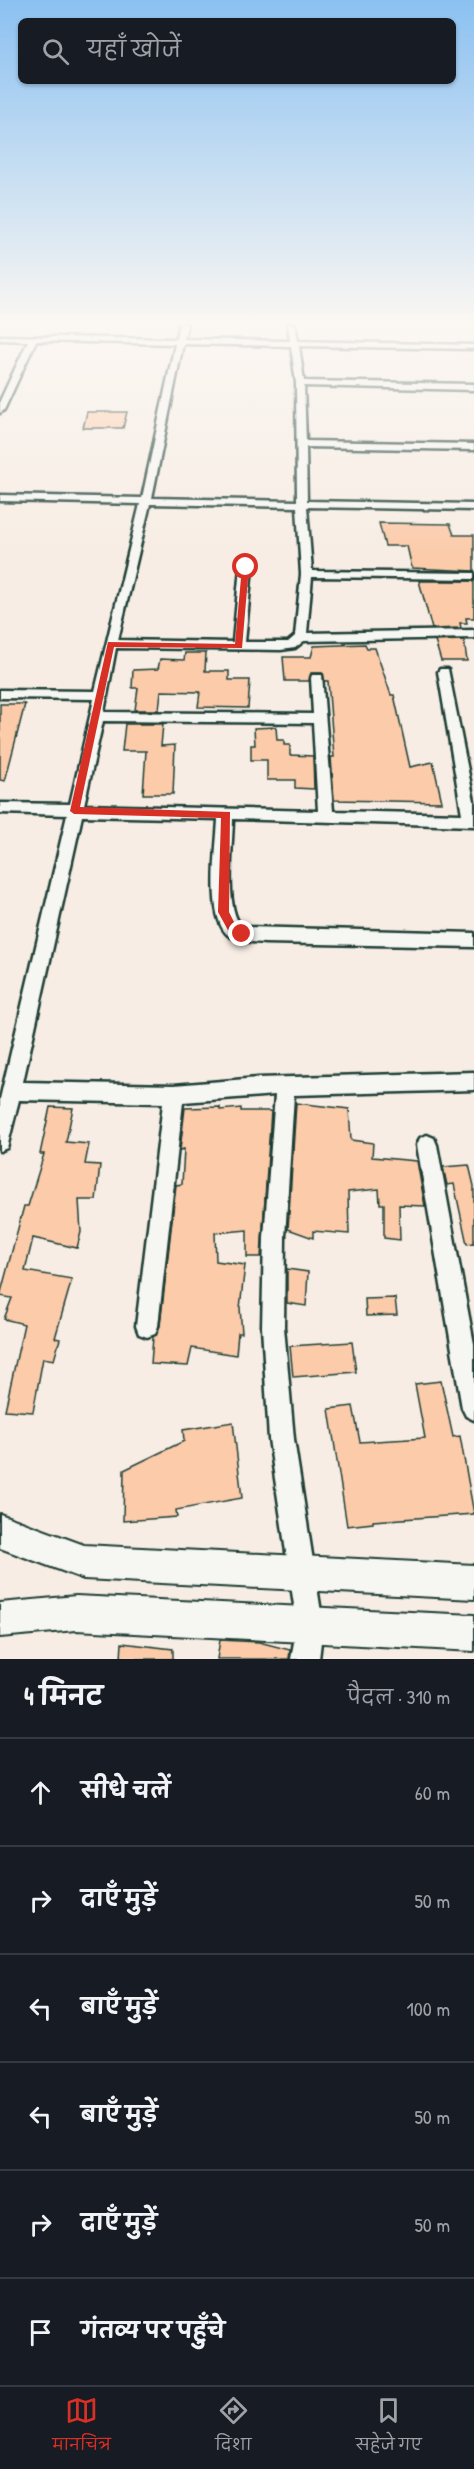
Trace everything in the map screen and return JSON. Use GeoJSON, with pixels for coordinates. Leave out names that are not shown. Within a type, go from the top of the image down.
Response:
{"type":"FeatureCollection","features":[{"type":"Feature","properties":{"kind":"street"},"geometry":{"type":"LineString","coordinates":[[0,1141],[167,401]]}},
{"type":"Feature","properties":{"kind":"street"},"geometry":{"type":"LineString","coordinates":[[300,401],[302,503],[307,574],[301,637]]}},
{"type":"Feature","properties":{"kind":"street"},"geometry":{"type":"LineString","coordinates":[[301,444],[474,447]]}},
{"type":"Feature","properties":{"kind":"street"},"geometry":{"type":"LineString","coordinates":[[0,498],[474,507]]}},
{"type":"Feature","properties":{"kind":"street"},"geometry":{"type":"LineString","coordinates":[[239,646],[246,567]]}},
{"type":"Feature","properties":{"kind":"street"},"geometry":{"type":"LineString","coordinates":[[307,574],[474,576]]}},
{"type":"Feature","properties":{"kind":"street"},"geometry":{"type":"LineString","coordinates":[[111,644],[291,645],[301,637],[474,634]]}},
{"type":"Feature","properties":{"kind":"street"},"geometry":{"type":"LineString","coordinates":[[0,808],[472,820],[444,672]]}},
{"type":"Feature","properties":{"kind":"street"},"geometry":{"type":"LineString","coordinates":[[317,678],[326,817]]}},
{"type":"Feature","properties":{"kind":"street"},"geometry":{"type":"LineString","coordinates":[[0,694],[101,695]]}},
{"type":"Feature","properties":{"kind":"street"},"geometry":{"type":"LineString","coordinates":[[97,716],[320,720]]}},
{"type":"Feature","properties":{"kind":"street"},"geometry":{"type":"LineString","coordinates":[[226,814],[224,912],[233,929],[242,934],[474,940]]}},
{"type":"Feature","properties":{"kind":"street"},"geometry":{"type":"LineString","coordinates":[[13,1090],[174,1094],[285,1086],[474,1081]]}},
{"type":"Feature","properties":{"kind":"street"},"geometry":{"type":"LineString","coordinates":[[285,1086],[274,1250],[273,1327],[278,1408],[310,1625],[305,1659]]}},
{"type":"Feature","properties":{"kind":"street"},"geometry":{"type":"LineString","coordinates":[[147,1326],[174,1094]]}},
{"type":"Feature","properties":{"kind":"street"},"geometry":{"type":"LineString","coordinates":[[427,1145],[474,1408]]}},
{"type":"Feature","properties":{"kind":"street"},"geometry":{"type":"LineString","coordinates":[[0,1531],[84,1562],[474,1582]]}},
{"type":"Feature","properties":{"kind":"street"},"geometry":{"type":"LineString","coordinates":[[0,1620],[75,1613],[474,1633]]}},
{"type":"Feature","properties":{"kind":"building"},"geometry":{"type":"Polygon","coordinates":[[[87,412],[127,412],[123,428],[83,428],[87,412]]]}},
{"type":"Feature","properties":{"kind":"building"},"geometry":{"type":"Polygon","coordinates":[[[379,523],[450,524],[454,535],[474,535],[474,571],[412,568],[407,546],[385,546],[379,523]]]}},
{"type":"Feature","properties":{"kind":"building"},"geometry":{"type":"Polygon","coordinates":[[[419,581],[474,581],[474,618],[466,618],[467,623],[460,623],[461,628],[432,629],[419,581]]]}},
{"type":"Feature","properties":{"kind":"building"},"geometry":{"type":"Polygon","coordinates":[[[464,640],[467,661],[441,661],[435,641],[464,640]]]}},
{"type":"Feature","properties":{"kind":"building"},"geometry":{"type":"Polygon","coordinates":[[[365,644],[367,648],[375,648],[391,695],[394,695],[410,767],[433,762],[442,802],[334,800],[331,757],[334,757],[328,681],[325,681],[322,673],[311,673],[309,681],[285,681],[283,657],[311,657],[314,646],[365,644]]]}},
{"type":"Feature","properties":{"kind":"building"},"geometry":{"type":"Polygon","coordinates":[[[185,653],[206,653],[205,671],[229,671],[229,680],[250,680],[248,708],[198,707],[200,692],[161,691],[159,710],[135,710],[138,688],[132,688],[133,670],[158,669],[160,659],[184,660],[185,653]]]}},
{"type":"Feature","properties":{"kind":"building"},"geometry":{"type":"Polygon","coordinates":[[[0,704],[25,704],[5,781],[0,780],[0,704]]]}},
{"type":"Feature","properties":{"kind":"building"},"geometry":{"type":"Polygon","coordinates":[[[125,724],[163,724],[161,746],[175,745],[173,794],[143,794],[146,751],[122,751],[125,724]]]}},
{"type":"Feature","properties":{"kind":"building"},"geometry":{"type":"Polygon","coordinates":[[[276,727],[277,740],[284,740],[284,745],[290,745],[290,755],[313,756],[314,789],[295,788],[295,780],[267,780],[267,760],[251,760],[251,745],[255,745],[254,728],[276,727]]]}},
{"type":"Feature","properties":{"kind":"building"},"geometry":{"type":"Polygon","coordinates":[[[296,1103],[349,1109],[351,1140],[373,1143],[372,1157],[417,1161],[425,1206],[399,1205],[400,1240],[384,1238],[384,1204],[380,1204],[379,1189],[348,1192],[349,1234],[313,1231],[313,1238],[288,1229],[296,1103]]]}},
{"type":"Feature","properties":{"kind":"building"},"geometry":{"type":"Polygon","coordinates":[[[50,1107],[73,1108],[66,1142],[89,1144],[85,1164],[100,1165],[96,1200],[79,1200],[81,1232],[77,1248],[33,1238],[25,1271],[72,1279],[55,1338],[60,1339],[54,1360],[43,1358],[33,1412],[5,1410],[24,1324],[4,1319],[12,1298],[0,1296],[24,1206],[28,1206],[44,1154],[40,1154],[50,1107]]]}},
{"type":"Feature","properties":{"kind":"building"},"geometry":{"type":"Polygon","coordinates":[[[220,1107],[220,1110],[241,1108],[241,1111],[271,1111],[261,1257],[247,1257],[247,1230],[215,1233],[216,1261],[245,1265],[240,1308],[242,1333],[238,1333],[236,1355],[192,1348],[188,1366],[151,1364],[153,1337],[160,1326],[176,1185],[182,1184],[184,1149],[180,1150],[185,1108],[220,1107]]]}},
{"type":"Feature","properties":{"kind":"building"},"geometry":{"type":"Polygon","coordinates":[[[469,1165],[474,1186],[474,1243],[467,1244],[454,1184],[447,1185],[443,1167],[469,1165]]]}},
{"type":"Feature","properties":{"kind":"building"},"geometry":{"type":"Polygon","coordinates":[[[287,1269],[308,1272],[306,1306],[287,1303],[287,1269]]]}},
{"type":"Feature","properties":{"kind":"building"},"geometry":{"type":"Polygon","coordinates":[[[395,1298],[397,1315],[366,1316],[365,1299],[395,1298]]]}},
{"type":"Feature","properties":{"kind":"building"},"geometry":{"type":"Polygon","coordinates":[[[352,1342],[356,1372],[293,1377],[290,1346],[352,1342]]]}},
{"type":"Feature","properties":{"kind":"building"},"geometry":{"type":"Polygon","coordinates":[[[441,1381],[453,1437],[460,1436],[474,1514],[373,1521],[373,1523],[347,1526],[329,1409],[353,1406],[360,1442],[425,1438],[415,1384],[441,1381]]]}},
{"type":"Feature","properties":{"kind":"building"},"geometry":{"type":"Polygon","coordinates":[[[233,1422],[242,1498],[176,1510],[177,1517],[123,1521],[124,1470],[184,1441],[183,1430],[233,1422]]]}},
{"type":"Feature","properties":{"kind":"building"},"geometry":{"type":"Polygon","coordinates":[[[220,1640],[259,1642],[290,1650],[289,1659],[217,1659],[220,1640]]]}},
{"type":"Feature","properties":{"kind":"building"},"geometry":{"type":"Polygon","coordinates":[[[122,1643],[173,1649],[173,1659],[121,1659],[122,1643]]]}},
{"type":"Feature","properties":{"kind":"route"},"geometry":{"type":"LineString","coordinates":[[242,934],[227,922],[224,912],[226,814],[74,811],[97,716],[111,644],[239,646],[246,567]]}}]}
